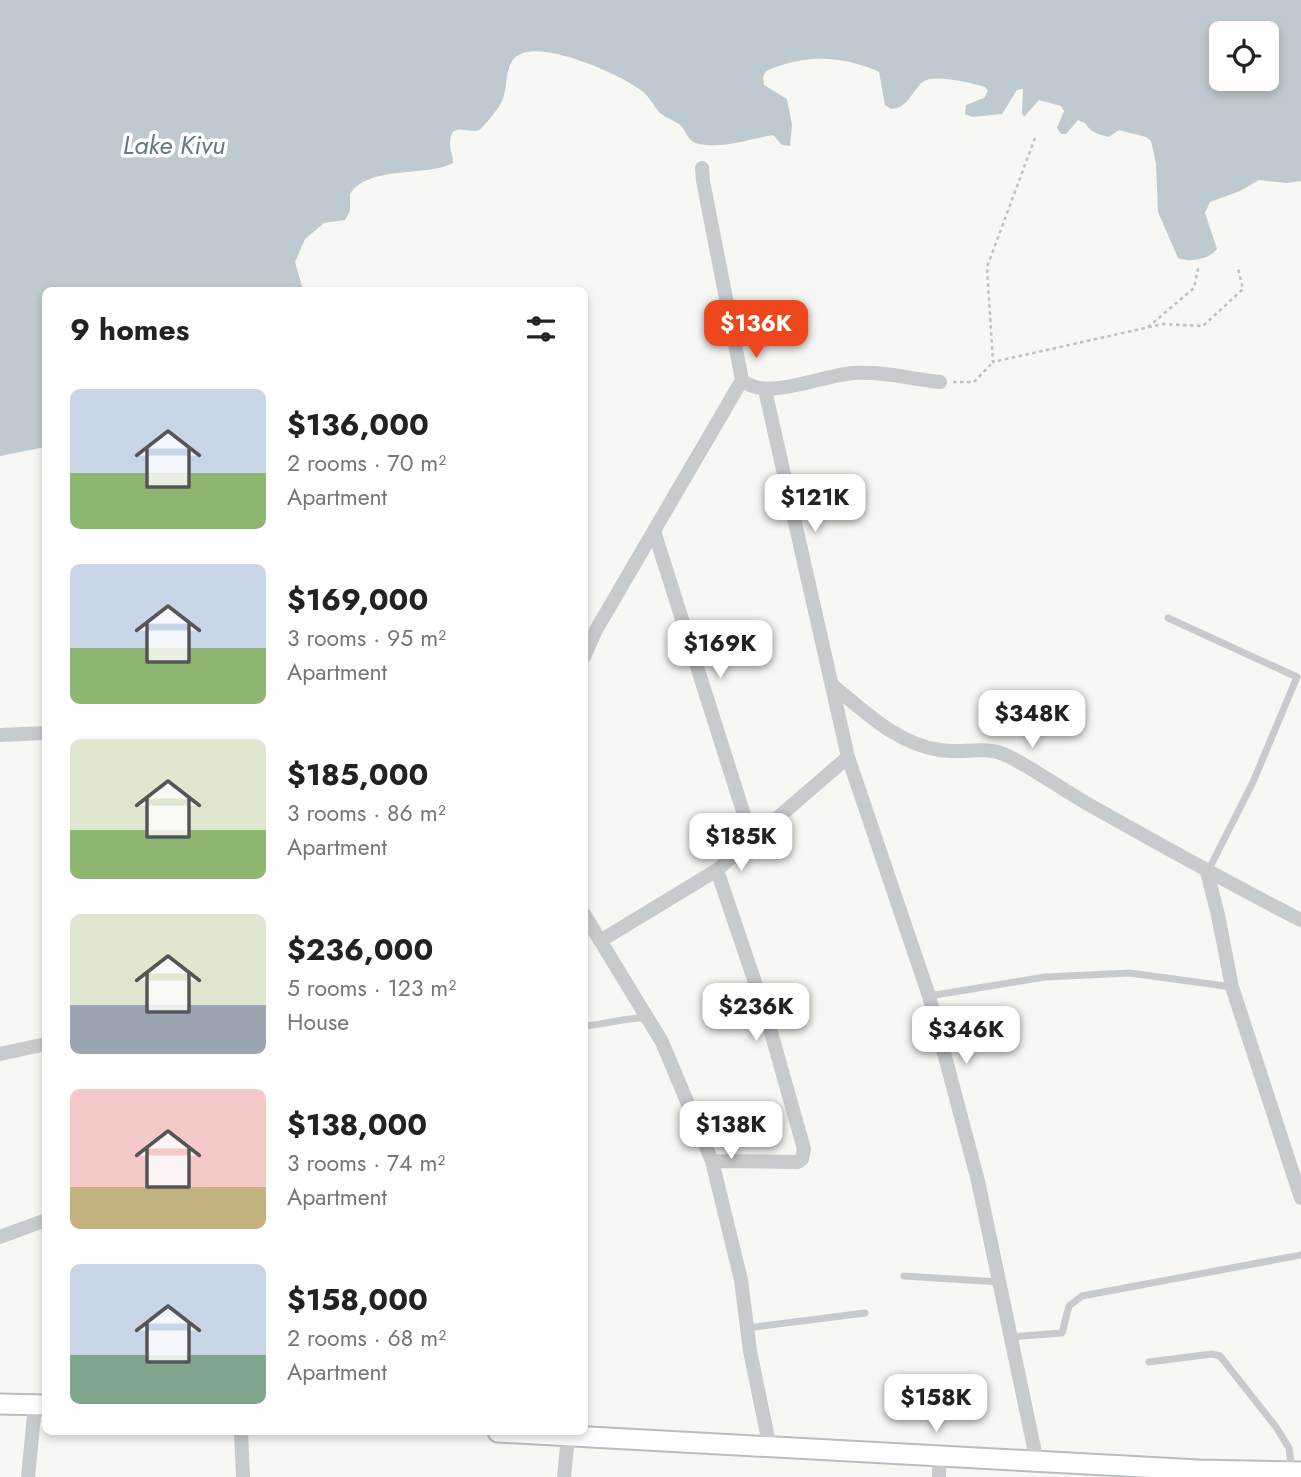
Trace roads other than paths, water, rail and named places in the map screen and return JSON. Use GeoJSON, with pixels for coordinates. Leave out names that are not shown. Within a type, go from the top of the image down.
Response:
{"type":"FeatureCollection","features":[{"type":"Feature","properties":{"kind":"street"},"geometry":{"type":"LineString","coordinates":[[702,167],[742,380],[748,385],[765,390],[858,372],[940,382]]}},
{"type":"Feature","properties":{"kind":"street"},"geometry":{"type":"LineString","coordinates":[[588,648],[742,380]]}},
{"type":"Feature","properties":{"kind":"street"},"geometry":{"type":"LineString","coordinates":[[765,390],[848,757],[929,996],[978,1181],[1037,1462]]}},
{"type":"Feature","properties":{"kind":"street"},"geometry":{"type":"LineString","coordinates":[[654,531],[752,840]]}},
{"type":"Feature","properties":{"kind":"street"},"geometry":{"type":"LineString","coordinates":[[832,685],[891,733],[937,750],[992,750],[1008,756],[1208,872],[1301,920]]}},
{"type":"Feature","properties":{"kind":"street"},"geometry":{"type":"LineString","coordinates":[[0,735],[42,733]]}},
{"type":"Feature","properties":{"kind":"street"},"geometry":{"type":"LineString","coordinates":[[600,941],[718,870],[848,757]]}},
{"type":"Feature","properties":{"kind":"street"},"geometry":{"type":"LineString","coordinates":[[712,1161],[798,1162],[802,1159],[804,1149],[766,1018],[718,870]]}},
{"type":"Feature","properties":{"kind":"street"},"geometry":{"type":"LineString","coordinates":[[1208,872],[1231,987],[1301,1198]]}},
{"type":"Feature","properties":{"kind":"street"},"geometry":{"type":"LineString","coordinates":[[588,921],[662,1042],[680,1079],[712,1161],[732,1240],[750,1351],[770,1448]]}},
{"type":"Feature","properties":{"kind":"street"},"geometry":{"type":"LineString","coordinates":[[0,1054],[42,1045]]}},
{"type":"Feature","properties":{"kind":"street"},"geometry":{"type":"LineString","coordinates":[[0,1237],[42,1221]]}},
{"type":"Feature","properties":{"kind":"street"},"geometry":{"type":"LineString","coordinates":[[0,1404],[40,1405],[28,1477]]}},
{"type":"Feature","properties":{"kind":"street"},"geometry":{"type":"LineString","coordinates":[[241,1435],[243,1477]]}},
{"type":"Feature","properties":{"kind":"street"},"geometry":{"type":"LineString","coordinates":[[540,1435],[939,1454],[1037,1462],[1075,1470],[1198,1474],[1295,1473]]}},
{"type":"Feature","properties":{"kind":"street"},"geometry":{"type":"LineString","coordinates":[[564,1477],[568,1437]]}},
{"type":"Feature","properties":{"kind":"street"},"geometry":{"type":"LineString","coordinates":[[939,1454],[939,1477]]}},
{"type":"Feature","properties":{"kind":"lane"},"geometry":{"type":"LineString","coordinates":[[1168,618],[1299,674],[1253,782],[1208,872]]}},
{"type":"Feature","properties":{"kind":"lane"},"geometry":{"type":"LineString","coordinates":[[929,996],[1045,977],[1130,973],[1231,987]]}},
{"type":"Feature","properties":{"kind":"lane"},"geometry":{"type":"LineString","coordinates":[[588,1026],[606,1025],[628,1017],[646,1018]]}},
{"type":"Feature","properties":{"kind":"lane"},"geometry":{"type":"LineString","coordinates":[[1010,1337],[1062,1333],[1069,1306],[1082,1296],[1301,1255]]}},
{"type":"Feature","properties":{"kind":"lane"},"geometry":{"type":"LineString","coordinates":[[904,1276],[999,1282]]}},
{"type":"Feature","properties":{"kind":"lane"},"geometry":{"type":"LineString","coordinates":[[747,1328],[865,1313]]}},
{"type":"Feature","properties":{"kind":"lane"},"geometry":{"type":"LineString","coordinates":[[1149,1362],[1212,1354],[1220,1356],[1283,1437],[1289,1448],[1295,1473]]}},
{"type":"Feature","properties":{"kind":"water","name":"Lake Kivu"},"geometry":{"type":"Polygon","coordinates":[[[0,0],[1301,0],[1301,181],[1287,183],[1259,180],[1240,191],[1210,202],[1205,213],[1217,249],[1204,258],[1178,258],[1158,212],[1156,164],[1151,141],[1146,137],[1119,130],[1109,137],[1101,135],[1078,120],[1066,134],[1061,134],[1057,128],[1064,111],[1061,106],[1039,100],[1024,117],[1023,89],[1017,90],[1002,114],[972,117],[965,114],[966,105],[984,98],[988,91],[985,87],[954,80],[929,79],[920,85],[902,106],[891,109],[885,105],[879,72],[875,70],[833,60],[794,62],[766,71],[763,77],[764,85],[787,99],[792,125],[790,146],[782,145],[773,135],[708,145],[693,141],[681,126],[659,112],[644,93],[617,76],[561,55],[528,52],[513,60],[503,99],[484,126],[475,131],[457,130],[451,135],[453,163],[428,170],[370,179],[350,194],[350,211],[345,220],[324,223],[305,239],[295,262],[302,287],[42,287],[42,448],[0,456],[0,0]]]}}]}
